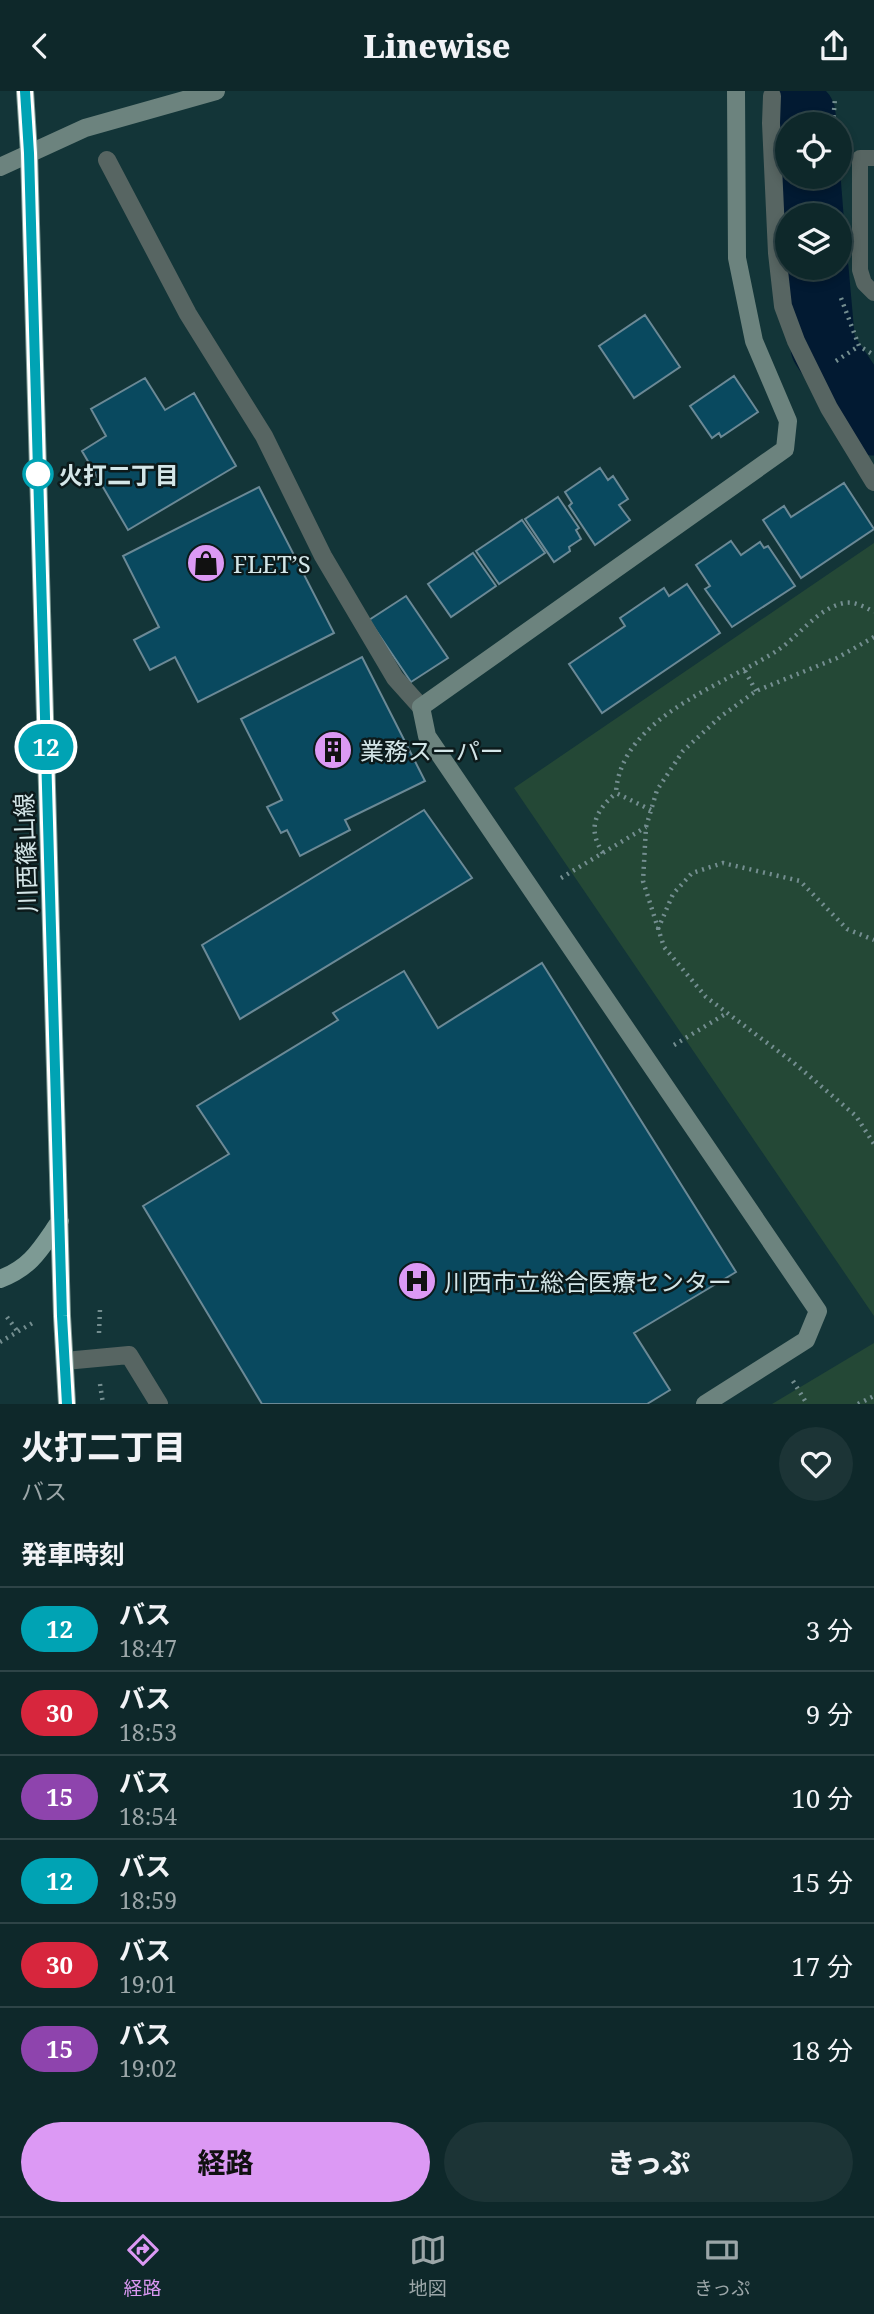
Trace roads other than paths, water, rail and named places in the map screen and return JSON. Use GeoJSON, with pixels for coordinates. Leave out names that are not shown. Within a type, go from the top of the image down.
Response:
{"type":"FeatureCollection","features":[{"type":"Feature","properties":{"kind":"main road","name":"川西篠山線"},"geometry":{"type":"LineString","coordinates":[[25,91],[67,1404]]}},
{"type":"Feature","properties":{"kind":"main road"},"geometry":{"type":"LineString","coordinates":[[0,1279],[16,1273],[33,1261],[60,1221]]}},
{"type":"Feature","properties":{"kind":"street"},"geometry":{"type":"LineString","coordinates":[[0,167],[85,128],[216,91]]}},
{"type":"Feature","properties":{"kind":"street"},"geometry":{"type":"LineString","coordinates":[[421,707],[785,449],[788,421],[754,341],[737,258],[736,91]]}},
{"type":"Feature","properties":{"kind":"street"},"geometry":{"type":"LineString","coordinates":[[772,96],[777,253],[783,306],[796,341],[829,408],[874,482]]}},
{"type":"Feature","properties":{"kind":"street"},"geometry":{"type":"LineString","coordinates":[[107,160],[188,314],[264,436],[323,556],[395,678],[421,707],[427,736],[818,1311],[806,1340],[705,1404]]}},
{"type":"Feature","properties":{"kind":"street"},"geometry":{"type":"LineString","coordinates":[[65,1361],[129,1356],[159,1404]]}},
{"type":"Feature","properties":{"kind":"lane"},"geometry":{"type":"LineString","coordinates":[[874,158],[860,158],[860,270],[864,283],[874,293]]}},
{"type":"Feature","properties":{"kind":"waterway"},"geometry":{"type":"LineString","coordinates":[[809,189],[810,203]]}},
{"type":"Feature","properties":{"kind":"waterway"},"geometry":{"type":"LineString","coordinates":[[817,280],[823,347],[874,423]]}},
{"type":"Feature","properties":{"kind":"place","name":"火打二丁目"},"geometry":{"type":"Point","coordinates":[38,474]}},
{"type":"Feature","properties":{"kind":"place","name":"FLET’S"},"geometry":{"type":"Point","coordinates":[206,563]}},
{"type":"Feature","properties":{"kind":"place","name":"業務スーパー"},"geometry":{"type":"Point","coordinates":[333,750]}},
{"type":"Feature","properties":{"kind":"place","name":"川西市立総合医療センター"},"geometry":{"type":"Point","coordinates":[417,1281]}}]}
